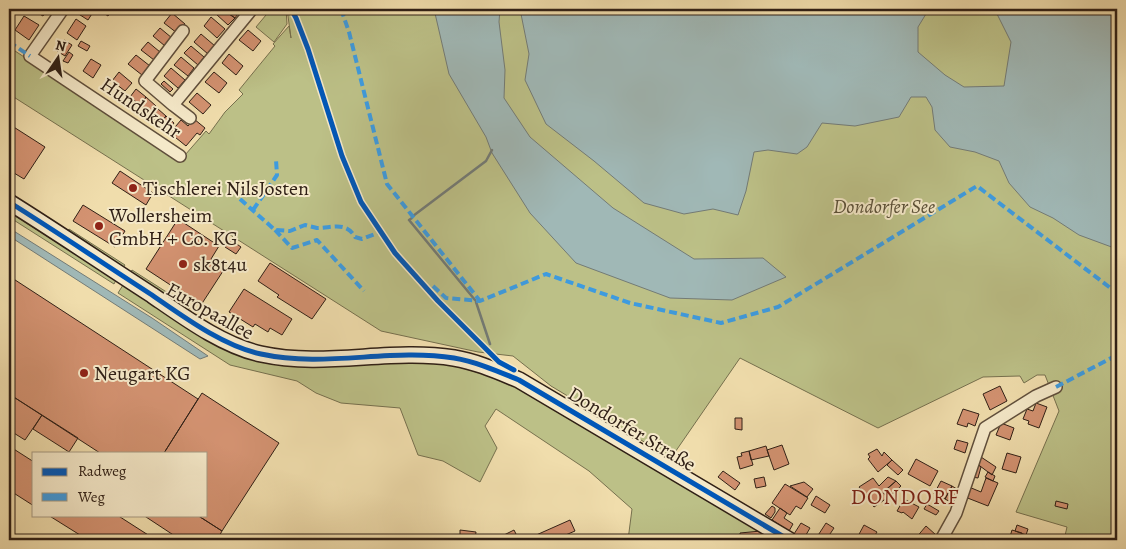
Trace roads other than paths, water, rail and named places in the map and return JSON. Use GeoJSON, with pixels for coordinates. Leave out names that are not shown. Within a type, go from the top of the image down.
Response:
{"type":"FeatureCollection","features":[{"type":"Feature","properties":{"kind":"main road","name":"Europaallee"},"geometry":{"type":"LineString","coordinates":[[9,202],[198,325],[240,348],[260,354],[303,360],[394,355],[454,358]]}},
{"type":"Feature","properties":{"kind":"main road","name":"Dondorfer Straße"},"geometry":{"type":"LineString","coordinates":[[454,358],[479,363],[518,380],[789,540]]}},
{"type":"Feature","properties":{"kind":"street","name":"Hundskehr"},"geometry":{"type":"LineString","coordinates":[[63,9],[30,56],[180,156]]}},
{"type":"Feature","properties":{"kind":"street"},"geometry":{"type":"LineString","coordinates":[[173,105],[252,9]]}},
{"type":"Feature","properties":{"kind":"street"},"geometry":{"type":"LineString","coordinates":[[183,31],[145,81],[190,118]]}},
{"type":"Feature","properties":{"kind":"street"},"geometry":{"type":"LineString","coordinates":[[941,540],[956,513],[985,428],[1036,396],[1056,387]]}},
{"type":"Feature","properties":{"kind":"water"},"geometry":{"type":"Polygon","coordinates":[[[434,9],[500,9],[499,22],[505,70],[504,98],[530,137],[613,208],[694,259],[763,258],[786,277],[732,300],[670,298],[576,263],[530,213],[492,153],[486,137],[449,74],[434,9]]]}},
{"type":"Feature","properties":{"kind":"water","name":"Dondorfer See"},"geometry":{"type":"Polygon","coordinates":[[[520,9],[929,9],[918,27],[918,52],[945,75],[964,87],[1004,86],[1011,42],[996,12],[997,9],[1117,9],[1117,249],[1079,235],[1053,218],[1030,207],[1009,183],[999,161],[975,152],[950,147],[935,130],[932,107],[926,97],[911,97],[899,117],[855,126],[822,123],[807,147],[797,154],[768,150],[754,152],[746,191],[738,215],[713,209],[684,214],[644,203],[546,124],[525,80],[529,54],[520,9]]]}},
{"type":"Feature","properties":{"kind":"water"},"geometry":{"type":"Polygon","coordinates":[[[9,228],[152,318],[208,356],[200,359],[9,236],[9,228]]]}},
{"type":"Feature","properties":{"kind":"waterway"},"geometry":{"type":"LineString","coordinates":[[413,216],[486,161],[492,150]]}},
{"type":"Feature","properties":{"kind":"waterway"},"geometry":{"type":"LineString","coordinates":[[412,218],[409,220],[475,300]]}},
{"type":"Feature","properties":{"kind":"waterway"},"geometry":{"type":"LineString","coordinates":[[476,302],[490,344]]}},
{"type":"Feature","properties":{"kind":"place","name":"Tischlerei NilsJosten"},"geometry":{"type":"Point","coordinates":[133,188]}},
{"type":"Feature","properties":{"kind":"place","name":"Wollersheim GmbH + Co. KG"},"geometry":{"type":"Point","coordinates":[99,226]}},
{"type":"Feature","properties":{"kind":"place","name":"sk8t4u"},"geometry":{"type":"Point","coordinates":[183,264]}},
{"type":"Feature","properties":{"kind":"place","name":"Neugart KG"},"geometry":{"type":"Point","coordinates":[84,373]}},
{"type":"Feature","properties":{"kind":"district","name":"DONDORF"},"geometry":{"type":"Point","coordinates":[905,497]}}]}
